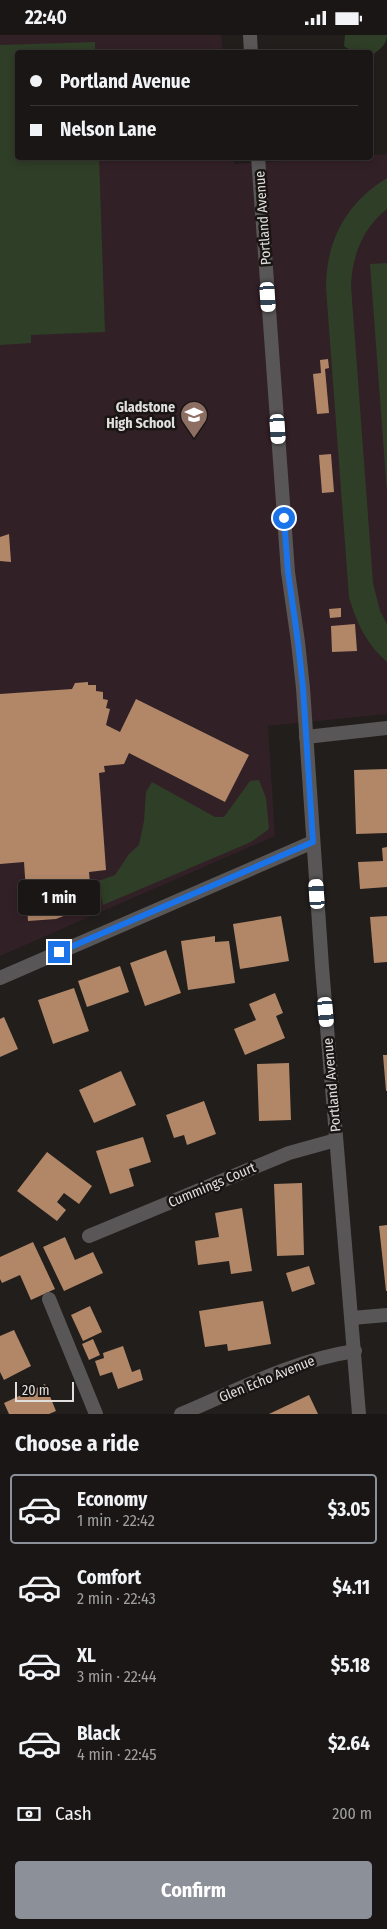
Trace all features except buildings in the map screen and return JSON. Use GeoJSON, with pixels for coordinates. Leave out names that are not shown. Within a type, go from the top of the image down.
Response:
{"type":"FeatureCollection","features":[{"type":"Feature","properties":{"kind":"street"},"geometry":{"type":"LineString","coordinates":[[250,35],[251,50]]}},
{"type":"Feature","properties":{"kind":"street","name":"Portland Avenue"},"geometry":{"type":"LineString","coordinates":[[258,160],[288,572],[298,642],[306,737],[336,1140],[355,1351],[358,1414]]}},
{"type":"Feature","properties":{"kind":"street"},"geometry":{"type":"LineString","coordinates":[[306,737],[387,728]]}},
{"type":"Feature","properties":{"kind":"street"},"geometry":{"type":"LineString","coordinates":[[0,978],[313,842]]}},
{"type":"Feature","properties":{"kind":"street","name":"Cummings Court"},"geometry":{"type":"LineString","coordinates":[[89,1236],[289,1153],[336,1140]]}},
{"type":"Feature","properties":{"kind":"street"},"geometry":{"type":"LineString","coordinates":[[49,1299],[96,1414]]}},
{"type":"Feature","properties":{"kind":"street"},"geometry":{"type":"LineString","coordinates":[[352,1318],[387,1315]]}},
{"type":"Feature","properties":{"kind":"street","name":"Glen Echo Avenue"},"geometry":{"type":"LineString","coordinates":[[181,1414],[302,1363],[355,1351]]}},
{"type":"Feature","properties":{"kind":"shaded area","name":"Gladstone High School"},"geometry":{"type":"Polygon","coordinates":[[[0,35],[221,35],[223,50],[15,50],[15,160],[233,160],[234,164],[296,160],[373,160],[373,155],[387,154],[387,714],[268,726],[275,836],[0,956],[0,35]]]}},
{"type":"Feature","properties":{"kind":"green space"},"geometry":{"type":"Polygon","coordinates":[[[345,35],[387,35],[385,43],[374,54],[373,50],[353,50],[344,46],[345,35]]]}},
{"type":"Feature","properties":{"kind":"green space"},"geometry":{"type":"Polygon","coordinates":[[[95,42],[95,50],[15,50],[15,160],[99,160],[105,332],[31,335],[31,343],[0,345],[0,45],[95,42]]]}},
{"type":"Feature","properties":{"kind":"green space"},"geometry":{"type":"Polygon","coordinates":[[[387,178],[387,209],[371,225],[360,243],[354,264],[351,286],[373,583],[380,611],[387,624],[387,662],[363,633],[349,597],[326,288],[330,255],[334,239],[341,225],[360,199],[387,178]]]}},
{"type":"Feature","properties":{"kind":"green space"},"geometry":{"type":"Polygon","coordinates":[[[387,263],[387,493],[370,264],[387,263]]]}},
{"type":"Feature","properties":{"kind":"green space"},"geometry":{"type":"Polygon","coordinates":[[[259,780],[266,798],[269,829],[251,842],[103,905],[98,881],[115,875],[129,854],[139,845],[144,821],[146,792],[152,782],[215,817],[224,817],[250,781],[259,780]]]}},
{"type":"Feature","properties":{"kind":"place","name":"Gladstone High School"},"geometry":{"type":"Point","coordinates":[194,439]}},
{"type":"Feature","properties":{"kind":"route"},"geometry":{"type":"LineString","coordinates":[[59,952],[313,842],[303,688],[288,572],[284,518]]}}]}
